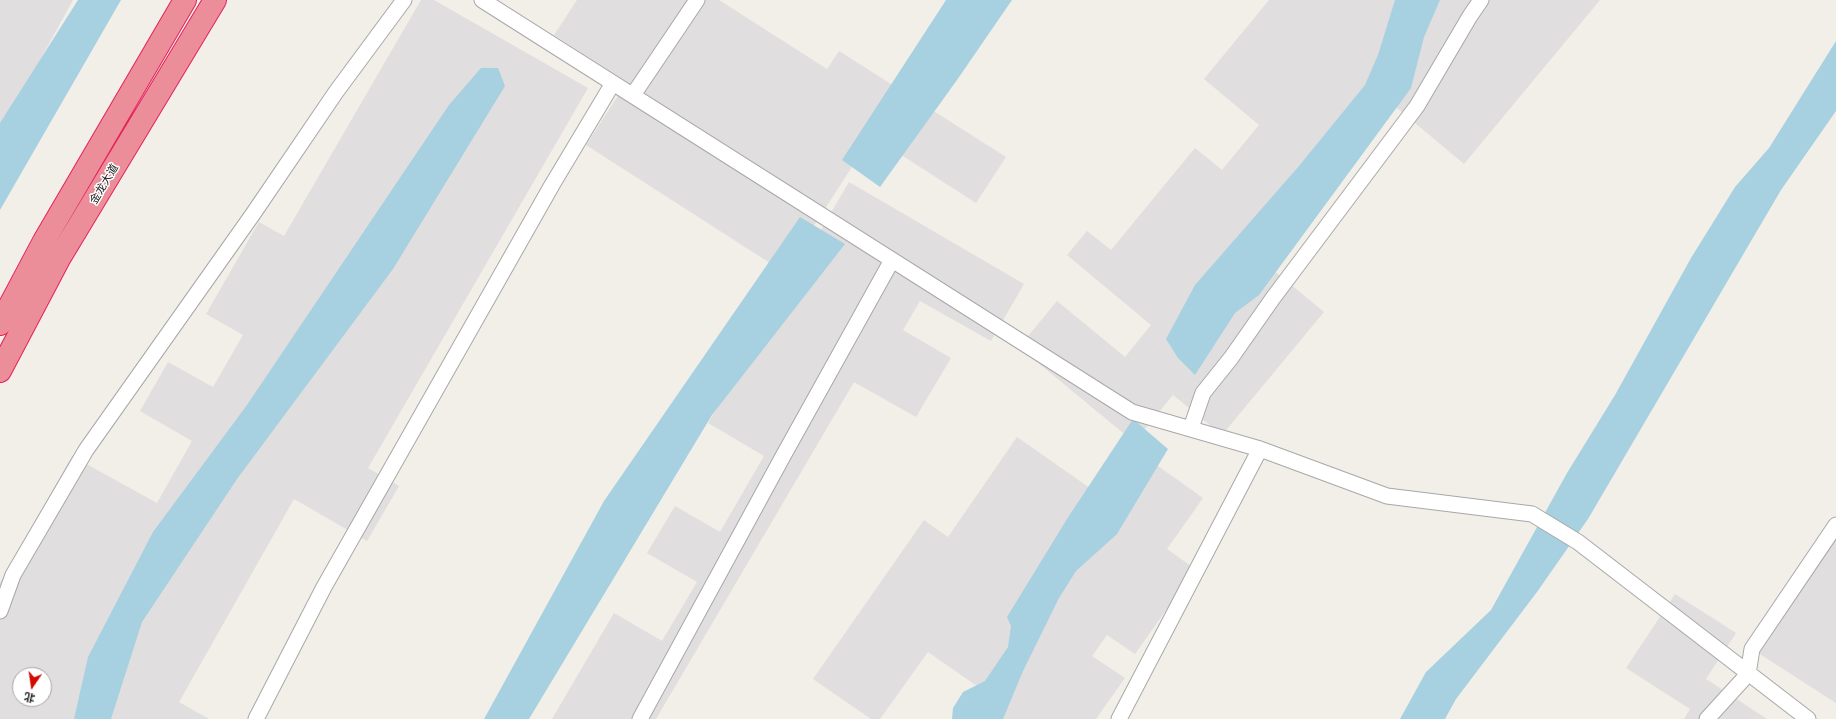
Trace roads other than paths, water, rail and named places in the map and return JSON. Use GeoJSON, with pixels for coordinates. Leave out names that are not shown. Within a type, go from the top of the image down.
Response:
{"type":"FeatureCollection","features":[{"type":"Feature","properties":{"kind":"highway","name":"金龙大道"},"geometry":{"type":"LineString","coordinates":[[0,324],[44,241],[185,0]]}},
{"type":"Feature","properties":{"kind":"highway","name":"金龙大道"},"geometry":{"type":"LineString","coordinates":[[0,371],[60,257],[215,0]]}},
{"type":"Feature","properties":{"kind":"street"},"geometry":{"type":"LineString","coordinates":[[0,611],[13,575],[86,450],[253,214],[336,92],[404,0]]}},
{"type":"Feature","properties":{"kind":"street"},"geometry":{"type":"LineString","coordinates":[[482,0],[1132,412],[1260,449],[1387,496],[1532,514],[1578,542],[1808,719]]}},
{"type":"Feature","properties":{"kind":"street"},"geometry":{"type":"LineString","coordinates":[[633,95],[697,0]]}},
{"type":"Feature","properties":{"kind":"street"},"geometry":{"type":"LineString","coordinates":[[1191,428],[1204,393],[1231,358],[1273,298],[1417,106],[1481,0]]}},
{"type":"Feature","properties":{"kind":"street"},"geometry":{"type":"LineString","coordinates":[[256,719],[324,587],[552,185],[613,83]]}},
{"type":"Feature","properties":{"kind":"street"},"geometry":{"type":"LineString","coordinates":[[640,719],[892,260]]}},
{"type":"Feature","properties":{"kind":"street"},"geometry":{"type":"LineString","coordinates":[[1119,719],[1260,449]]}},
{"type":"Feature","properties":{"kind":"street"},"geometry":{"type":"LineString","coordinates":[[1707,719],[1748,674],[1752,649],[1836,525]]}},
{"type":"Feature","properties":{"kind":"water"},"geometry":{"type":"Polygon","coordinates":[[[78,0],[121,0],[0,210],[0,123],[78,0]]]}},
{"type":"Feature","properties":{"kind":"water"},"geometry":{"type":"Polygon","coordinates":[[[946,0],[1012,0],[957,80],[880,187],[842,160],[946,0]]]}},
{"type":"Feature","properties":{"kind":"water"},"geometry":{"type":"Polygon","coordinates":[[[1395,0],[1440,0],[1424,37],[1411,88],[1259,295],[1235,313],[1195,375],[1178,358],[1166,339],[1195,285],[1299,166],[1365,85],[1378,55],[1395,0]]]}},
{"type":"Feature","properties":{"kind":"water"},"geometry":{"type":"Polygon","coordinates":[[[1836,41],[1836,111],[1781,190],[1588,519],[1537,592],[1456,699],[1445,719],[1400,719],[1426,672],[1491,610],[1567,473],[1615,395],[1691,258],[1735,187],[1769,148],[1836,41]]]}},
{"type":"Feature","properties":{"kind":"water"},"geometry":{"type":"Polygon","coordinates":[[[481,68],[498,68],[505,86],[393,269],[237,479],[142,622],[111,719],[74,719],[88,657],[153,532],[247,405],[449,105],[481,68]]]}},
{"type":"Feature","properties":{"kind":"water"},"geometry":{"type":"Polygon","coordinates":[[[800,217],[845,244],[712,415],[529,719],[484,719],[604,501],[800,217]]]}},
{"type":"Feature","properties":{"kind":"water"},"geometry":{"type":"Polygon","coordinates":[[[1133,419],[1168,449],[1117,534],[1076,571],[1059,598],[1023,671],[1003,719],[952,719],[953,708],[963,692],[985,681],[1008,647],[1011,626],[1007,617],[1067,519],[1133,419]]]}}]}
